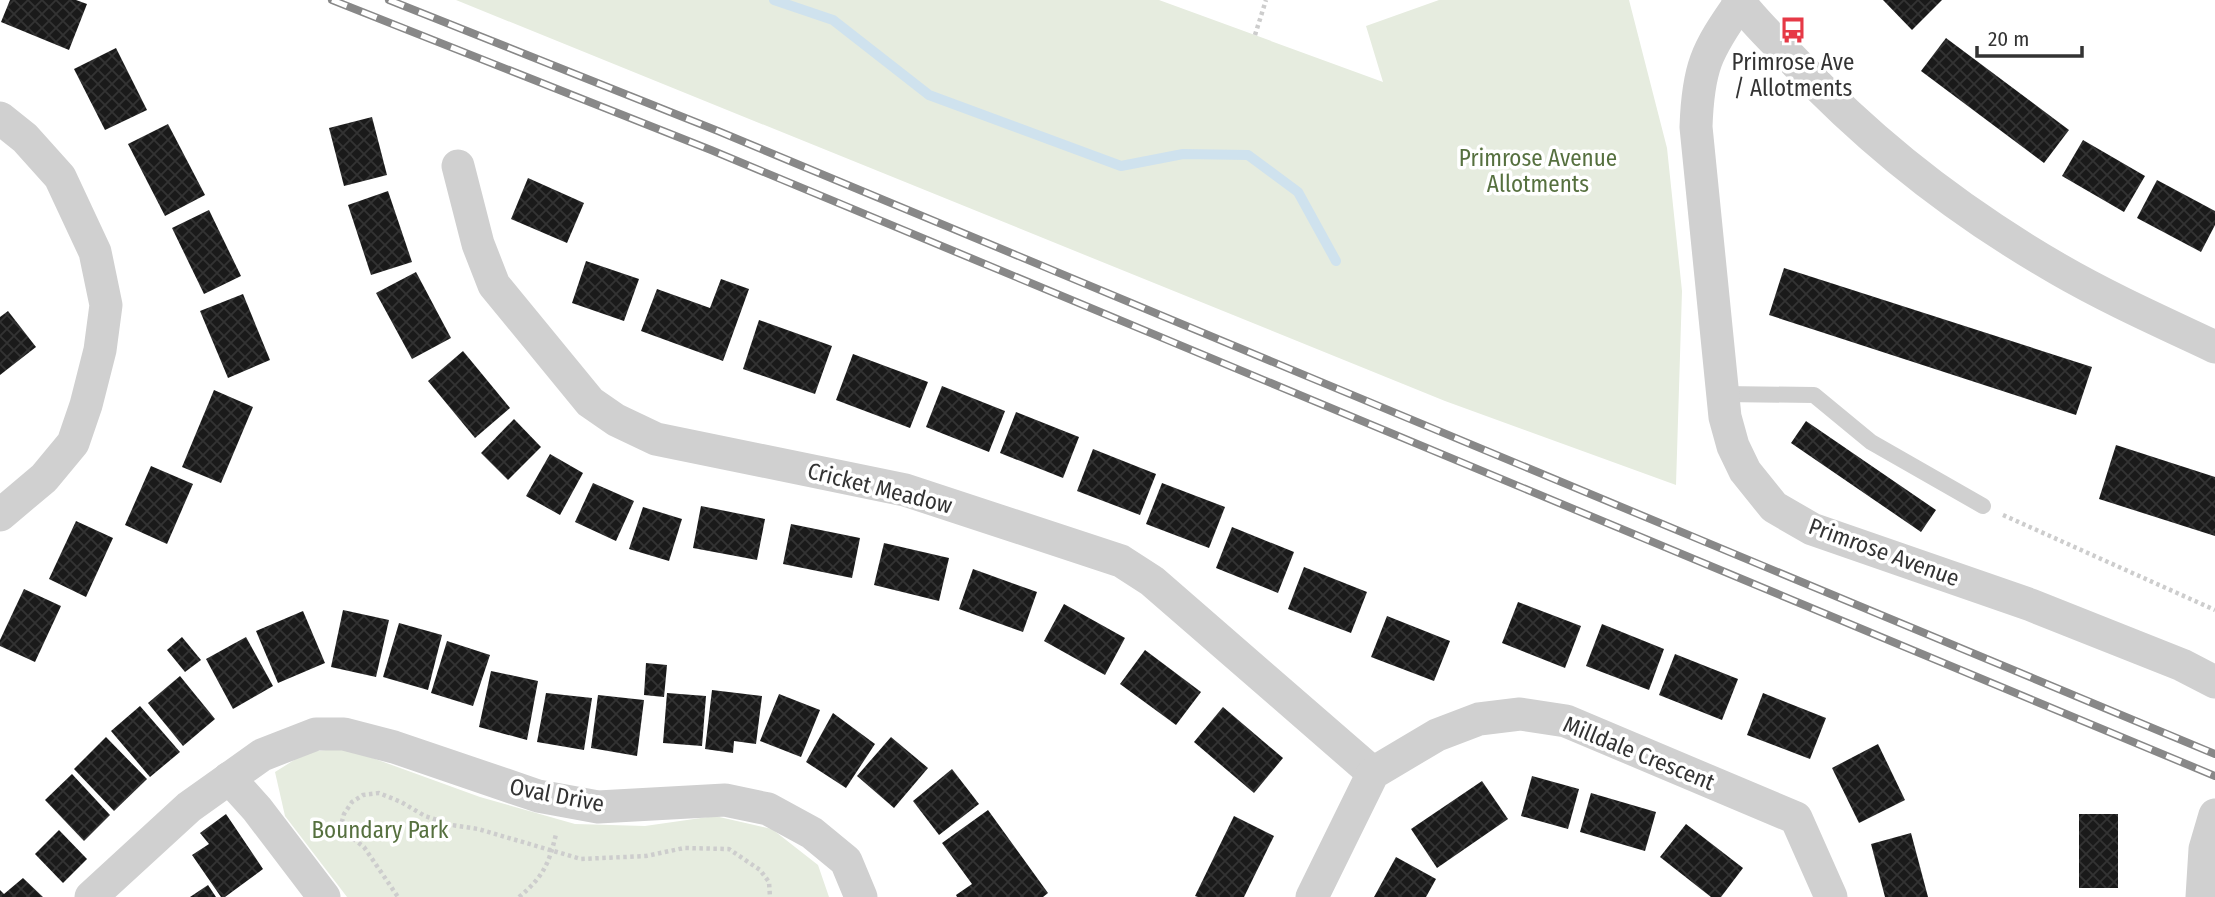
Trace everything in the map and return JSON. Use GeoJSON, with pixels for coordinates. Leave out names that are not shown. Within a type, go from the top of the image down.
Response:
{"type":"FeatureCollection","features":[{"type":"Feature","properties":{"kind":"street","name":"Primrose Avenue"},"geometry":{"type":"LineString","coordinates":[[2215,347],[2133,309],[2057,269],[1950,200],[1863,131],[1739,2],[1717,35],[1704,62],[1697,95],[1696,127],[1725,417],[1733,446],[1745,471],[1774,507],[1812,529],[2031,605],[2182,665],[2215,682]]}},
{"type":"Feature","properties":{"kind":"street"},"geometry":{"type":"LineString","coordinates":[[0,118],[25,138],[60,177],[95,253],[106,305],[100,350],[73,443],[44,478],[0,515]]}},
{"type":"Feature","properties":{"kind":"street","name":"Cricket Meadow"},"geometry":{"type":"LineString","coordinates":[[458,166],[478,244],[494,285],[590,402],[616,421],[656,439],[905,490],[1121,561],[1152,581],[1373,773]]}},
{"type":"Feature","properties":{"kind":"street","name":"Milldale Crescent"},"geometry":{"type":"LineString","coordinates":[[1373,773],[1437,735],[1479,719],[1520,715],[1566,721],[1796,818],[1831,897]]}},
{"type":"Feature","properties":{"kind":"street","name":"Oval Drive"},"geometry":{"type":"LineString","coordinates":[[91,897],[189,807],[229,778],[262,755],[316,734],[344,734],[394,747],[538,796],[598,807],[725,800],[768,809],[812,832],[846,861],[861,897]]}},
{"type":"Feature","properties":{"kind":"street"},"geometry":{"type":"LineString","coordinates":[[1312,897],[1373,773]]}},
{"type":"Feature","properties":{"kind":"street"},"geometry":{"type":"LineString","coordinates":[[229,778],[257,809],[324,897]]}},
{"type":"Feature","properties":{"kind":"street"},"geometry":{"type":"LineString","coordinates":[[2202,897],[2205,849],[2215,815]]}},
{"type":"Feature","properties":{"kind":"lane"},"geometry":{"type":"LineString","coordinates":[[1723,394],[1814,395],[1871,442],[1983,506]]}},
{"type":"Feature","properties":{"kind":"path"},"geometry":{"type":"LineString","coordinates":[[1255,35],[1266,0]]}},
{"type":"Feature","properties":{"kind":"path"},"geometry":{"type":"LineString","coordinates":[[1983,506],[2215,610]]}},
{"type":"Feature","properties":{"kind":"path"},"geometry":{"type":"LineString","coordinates":[[398,897],[364,847],[340,829],[344,814],[352,802],[363,795],[379,793],[425,816],[452,825],[478,829],[581,859],[646,856],[684,848],[729,849],[760,870],[769,882],[771,897]]}},
{"type":"Feature","properties":{"kind":"path"},"geometry":{"type":"LineString","coordinates":[[519,897],[535,884],[548,865],[557,830],[558,799]]}},
{"type":"Feature","properties":{"kind":"green space","name":"Primrose Avenue Allotments"},"geometry":{"type":"Polygon","coordinates":[[[456,0],[1159,0],[1383,82],[1366,26],[1439,0],[1629,0],[1667,148],[1682,291],[1676,485],[1445,401],[456,0]]]}},
{"type":"Feature","properties":{"kind":"green space","name":"Boundary Park"},"geometry":{"type":"Polygon","coordinates":[[[345,748],[480,797],[575,824],[645,826],[715,816],[772,829],[818,865],[829,897],[347,897],[285,816],[275,772],[307,752],[345,748]]]}},
{"type":"Feature","properties":{"kind":"building"},"geometry":{"type":"Polygon","coordinates":[[[10,0],[76,0],[87,4],[69,50],[1,22],[10,0]]]}},
{"type":"Feature","properties":{"kind":"building"},"geometry":{"type":"Polygon","coordinates":[[[1883,0],[1942,0],[1912,30],[1883,0]]]}},
{"type":"Feature","properties":{"kind":"building"},"geometry":{"type":"Polygon","coordinates":[[[1946,38],[2069,130],[2044,163],[1921,71],[1946,38]]]}},
{"type":"Feature","properties":{"kind":"building"},"geometry":{"type":"Polygon","coordinates":[[[116,48],[147,110],[105,130],[74,69],[116,48]]]}},
{"type":"Feature","properties":{"kind":"building"},"geometry":{"type":"Polygon","coordinates":[[[372,117],[387,175],[344,186],[329,128],[372,117]]]}},
{"type":"Feature","properties":{"kind":"building"},"geometry":{"type":"Polygon","coordinates":[[[168,124],[205,195],[165,216],[128,144],[168,124]]]}},
{"type":"Feature","properties":{"kind":"building"},"geometry":{"type":"Polygon","coordinates":[[[2083,140],[2145,176],[2124,212],[2062,176],[2083,140]]]}},
{"type":"Feature","properties":{"kind":"building"},"geometry":{"type":"Polygon","coordinates":[[[528,178],[584,203],[567,243],[511,219],[528,178]]]}},
{"type":"Feature","properties":{"kind":"building"},"geometry":{"type":"Polygon","coordinates":[[[2157,180],[2215,211],[2215,225],[2201,252],[2137,218],[2157,180]]]}},
{"type":"Feature","properties":{"kind":"building"},"geometry":{"type":"Polygon","coordinates":[[[388,191],[412,262],[371,275],[348,205],[388,191]]]}},
{"type":"Feature","properties":{"kind":"building"},"geometry":{"type":"Polygon","coordinates":[[[209,210],[241,276],[204,294],[172,228],[209,210]]]}},
{"type":"Feature","properties":{"kind":"building"},"geometry":{"type":"Polygon","coordinates":[[[586,261],[639,279],[624,321],[572,303],[586,261]]]}},
{"type":"Feature","properties":{"kind":"building"},"geometry":{"type":"Polygon","coordinates":[[[1784,268],[2092,367],[2076,415],[1769,315],[1784,268]]]}},
{"type":"Feature","properties":{"kind":"building"},"geometry":{"type":"Polygon","coordinates":[[[416,272],[451,338],[412,359],[376,293],[416,272]]]}},
{"type":"Feature","properties":{"kind":"building"},"geometry":{"type":"Polygon","coordinates":[[[721,279],[749,289],[723,361],[641,331],[657,289],[710,308],[721,279]]]}},
{"type":"Feature","properties":{"kind":"building"},"geometry":{"type":"Polygon","coordinates":[[[243,294],[270,360],[228,378],[200,311],[243,294]]]}},
{"type":"Feature","properties":{"kind":"building"},"geometry":{"type":"Polygon","coordinates":[[[8,311],[36,347],[0,375],[0,317],[8,311]]]}},
{"type":"Feature","properties":{"kind":"building"},"geometry":{"type":"Polygon","coordinates":[[[759,320],[832,346],[815,394],[743,369],[759,320]]]}},
{"type":"Feature","properties":{"kind":"building"},"geometry":{"type":"Polygon","coordinates":[[[463,351],[510,408],[475,438],[428,381],[463,351]]]}},
{"type":"Feature","properties":{"kind":"building"},"geometry":{"type":"Polygon","coordinates":[[[853,354],[928,382],[910,428],[836,400],[853,354]]]}},
{"type":"Feature","properties":{"kind":"building"},"geometry":{"type":"Polygon","coordinates":[[[942,386],[1005,411],[989,452],[926,427],[942,386]]]}},
{"type":"Feature","properties":{"kind":"building"},"geometry":{"type":"Polygon","coordinates":[[[214,390],[253,407],[221,483],[182,467],[214,390]]]}},
{"type":"Feature","properties":{"kind":"building"},"geometry":{"type":"Polygon","coordinates":[[[1016,412],[1079,437],[1063,478],[1000,453],[1016,412]]]}},
{"type":"Feature","properties":{"kind":"building"},"geometry":{"type":"Polygon","coordinates":[[[514,419],[541,447],[508,480],[481,453],[514,419]]]}},
{"type":"Feature","properties":{"kind":"building"},"geometry":{"type":"Polygon","coordinates":[[[1806,421],[1936,510],[1921,532],[1791,443],[1806,421]]]}},
{"type":"Feature","properties":{"kind":"building"},"geometry":{"type":"Polygon","coordinates":[[[2116,445],[2215,477],[2215,536],[2099,499],[2116,445]]]}},
{"type":"Feature","properties":{"kind":"building"},"geometry":{"type":"Polygon","coordinates":[[[1093,449],[1156,474],[1140,515],[1077,491],[1093,449]]]}},
{"type":"Feature","properties":{"kind":"building"},"geometry":{"type":"Polygon","coordinates":[[[550,454],[583,473],[560,515],[526,496],[550,454]]]}},
{"type":"Feature","properties":{"kind":"building"},"geometry":{"type":"Polygon","coordinates":[[[151,466],[193,484],[167,544],[125,525],[151,466]]]}},
{"type":"Feature","properties":{"kind":"building"},"geometry":{"type":"Polygon","coordinates":[[[593,483],[634,501],[616,541],[575,522],[593,483]]]}},
{"type":"Feature","properties":{"kind":"building"},"geometry":{"type":"Polygon","coordinates":[[[1162,483],[1225,507],[1209,548],[1146,524],[1162,483]]]}},
{"type":"Feature","properties":{"kind":"building"},"geometry":{"type":"Polygon","coordinates":[[[701,506],[765,519],[757,560],[693,548],[701,506]]]}},
{"type":"Feature","properties":{"kind":"building"},"geometry":{"type":"Polygon","coordinates":[[[643,507],[682,519],[669,561],[629,549],[643,507]]]}},
{"type":"Feature","properties":{"kind":"building"},"geometry":{"type":"Polygon","coordinates":[[[76,521],[113,538],[86,597],[49,579],[76,521]]]}},
{"type":"Feature","properties":{"kind":"building"},"geometry":{"type":"Polygon","coordinates":[[[791,524],[860,538],[852,578],[783,564],[791,524]]]}},
{"type":"Feature","properties":{"kind":"building"},"geometry":{"type":"Polygon","coordinates":[[[1232,527],[1294,552],[1278,593],[1216,568],[1232,527]]]}},
{"type":"Feature","properties":{"kind":"building"},"geometry":{"type":"Polygon","coordinates":[[[884,543],[949,558],[939,601],[874,585],[884,543]]]}},
{"type":"Feature","properties":{"kind":"building"},"geometry":{"type":"Polygon","coordinates":[[[1304,567],[1367,592],[1351,633],[1288,609],[1304,567]]]}},
{"type":"Feature","properties":{"kind":"building"},"geometry":{"type":"Polygon","coordinates":[[[973,569],[1037,592],[1023,632],[959,609],[973,569]]]}},
{"type":"Feature","properties":{"kind":"building"},"geometry":{"type":"Polygon","coordinates":[[[24,589],[61,606],[35,662],[0,646],[0,640],[24,589]]]}},
{"type":"Feature","properties":{"kind":"building"},"geometry":{"type":"Polygon","coordinates":[[[1518,602],[1581,626],[1565,668],[1502,643],[1518,602]]]}},
{"type":"Feature","properties":{"kind":"building"},"geometry":{"type":"Polygon","coordinates":[[[1064,604],[1125,638],[1105,675],[1044,641],[1064,604]]]}},
{"type":"Feature","properties":{"kind":"building"},"geometry":{"type":"Polygon","coordinates":[[[343,610],[389,620],[376,677],[331,667],[343,610]]]}},
{"type":"Feature","properties":{"kind":"building"},"geometry":{"type":"Polygon","coordinates":[[[303,611],[325,663],[278,683],[256,631],[303,611]]]}},
{"type":"Feature","properties":{"kind":"building"},"geometry":{"type":"Polygon","coordinates":[[[1387,616],[1450,641],[1434,681],[1371,657],[1387,616]]]}},
{"type":"Feature","properties":{"kind":"building"},"geometry":{"type":"Polygon","coordinates":[[[399,623],[442,635],[428,690],[383,677],[399,623]]]}},
{"type":"Feature","properties":{"kind":"building"},"geometry":{"type":"Polygon","coordinates":[[[1602,624],[1664,649],[1649,690],[1586,666],[1602,624]]]}},
{"type":"Feature","properties":{"kind":"building"},"geometry":{"type":"Polygon","coordinates":[[[182,637],[201,660],[185,672],[167,650],[182,637]]]}},
{"type":"Feature","properties":{"kind":"building"},"geometry":{"type":"Polygon","coordinates":[[[246,637],[273,686],[233,709],[206,659],[246,637]]]}},
{"type":"Feature","properties":{"kind":"building"},"geometry":{"type":"Polygon","coordinates":[[[447,641],[490,655],[473,706],[431,693],[447,641]]]}},
{"type":"Feature","properties":{"kind":"building"},"geometry":{"type":"Polygon","coordinates":[[[1145,650],[1201,692],[1176,725],[1120,684],[1145,650]]]}},
{"type":"Feature","properties":{"kind":"building"},"geometry":{"type":"Polygon","coordinates":[[[1675,654],[1738,679],[1722,720],[1659,695],[1675,654]]]}},
{"type":"Feature","properties":{"kind":"building"},"geometry":{"type":"Polygon","coordinates":[[[646,663],[667,665],[664,697],[644,695],[646,663]]]}},
{"type":"Feature","properties":{"kind":"building"},"geometry":{"type":"Polygon","coordinates":[[[491,671],[538,681],[527,740],[479,727],[491,671]]]}},
{"type":"Feature","properties":{"kind":"building"},"geometry":{"type":"Polygon","coordinates":[[[180,676],[215,719],[183,746],[148,703],[180,676]]]}},
{"type":"Feature","properties":{"kind":"building"},"geometry":{"type":"Polygon","coordinates":[[[712,690],[762,696],[756,744],[734,741],[733,753],[705,749],[712,690]]]}},
{"type":"Feature","properties":{"kind":"building"},"geometry":{"type":"Polygon","coordinates":[[[546,693],[592,698],[584,750],[537,742],[546,693]]]}},
{"type":"Feature","properties":{"kind":"building"},"geometry":{"type":"Polygon","coordinates":[[[667,693],[706,696],[702,746],[663,743],[667,693]]]}},
{"type":"Feature","properties":{"kind":"building"},"geometry":{"type":"Polygon","coordinates":[[[1763,693],[1826,718],[1810,759],[1747,735],[1763,693]]]}},
{"type":"Feature","properties":{"kind":"building"},"geometry":{"type":"Polygon","coordinates":[[[779,694],[820,710],[801,757],[760,741],[779,694]]]}},
{"type":"Feature","properties":{"kind":"building"},"geometry":{"type":"Polygon","coordinates":[[[598,695],[644,700],[637,756],[591,748],[598,695]]]}},
{"type":"Feature","properties":{"kind":"building"},"geometry":{"type":"Polygon","coordinates":[[[140,706],[180,752],[150,777],[111,731],[140,706]]]}},
{"type":"Feature","properties":{"kind":"building"},"geometry":{"type":"Polygon","coordinates":[[[1223,707],[1283,758],[1254,793],[1194,742],[1223,707]]]}},
{"type":"Feature","properties":{"kind":"building"},"geometry":{"type":"Polygon","coordinates":[[[833,713],[875,744],[846,788],[806,762],[833,713]]]}},
{"type":"Feature","properties":{"kind":"building"},"geometry":{"type":"Polygon","coordinates":[[[106,737],[147,779],[114,811],[74,769],[106,737]]]}},
{"type":"Feature","properties":{"kind":"building"},"geometry":{"type":"Polygon","coordinates":[[[891,737],[928,768],[894,808],[857,776],[891,737]]]}},
{"type":"Feature","properties":{"kind":"building"},"geometry":{"type":"Polygon","coordinates":[[[1878,744],[1905,800],[1859,823],[1832,768],[1878,744]]]}},
{"type":"Feature","properties":{"kind":"building"},"geometry":{"type":"Polygon","coordinates":[[[952,769],[979,804],[939,835],[913,801],[952,769]]]}},
{"type":"Feature","properties":{"kind":"building"},"geometry":{"type":"Polygon","coordinates":[[[72,774],[110,815],[84,841],[45,800],[72,774]]]}},
{"type":"Feature","properties":{"kind":"building"},"geometry":{"type":"Polygon","coordinates":[[[1532,776],[1579,789],[1568,829],[1521,816],[1532,776]]]}},
{"type":"Feature","properties":{"kind":"building"},"geometry":{"type":"Polygon","coordinates":[[[1482,781],[1508,819],[1437,868],[1411,829],[1482,781]]]}},
{"type":"Feature","properties":{"kind":"building"},"geometry":{"type":"Polygon","coordinates":[[[1591,793],[1656,812],[1645,851],[1580,832],[1591,793]]]}},
{"type":"Feature","properties":{"kind":"building"},"geometry":{"type":"Polygon","coordinates":[[[988,810],[1048,893],[1043,897],[957,897],[956,895],[972,884],[942,843],[988,810]]]}},
{"type":"Feature","properties":{"kind":"building"},"geometry":{"type":"Polygon","coordinates":[[[226,814],[263,869],[225,897],[221,897],[192,855],[209,844],[200,833],[226,814]]]}},
{"type":"Feature","properties":{"kind":"building"},"geometry":{"type":"Polygon","coordinates":[[[2079,814],[2118,814],[2118,888],[2079,888],[2079,814]]]}},
{"type":"Feature","properties":{"kind":"building"},"geometry":{"type":"Polygon","coordinates":[[[1234,816],[1274,836],[1244,897],[1195,896],[1234,816]]]}},
{"type":"Feature","properties":{"kind":"building"},"geometry":{"type":"Polygon","coordinates":[[[1686,824],[1743,868],[1721,897],[1711,897],[1660,857],[1686,824]]]}},
{"type":"Feature","properties":{"kind":"building"},"geometry":{"type":"Polygon","coordinates":[[[59,830],[87,859],[63,883],[35,854],[59,830]]]}},
{"type":"Feature","properties":{"kind":"building"},"geometry":{"type":"Polygon","coordinates":[[[1911,833],[1928,897],[1885,897],[1871,844],[1911,833]]]}},
{"type":"Feature","properties":{"kind":"building"},"geometry":{"type":"Polygon","coordinates":[[[1396,857],[1436,879],[1426,897],[1374,897],[1396,857]]]}},
{"type":"Feature","properties":{"kind":"building"},"geometry":{"type":"Polygon","coordinates":[[[23,878],[43,897],[0,897],[0,890],[4,894],[23,878]]]}},
{"type":"Feature","properties":{"kind":"building"},"geometry":{"type":"Polygon","coordinates":[[[208,885],[216,897],[190,897],[208,885]]]}},
{"type":"Feature","properties":{"kind":"waterway"},"geometry":{"type":"LineString","coordinates":[[774,0],[833,20],[929,95],[1121,166],[1183,154],[1248,155],[1298,192],[1336,261]]}},
{"type":"Feature","properties":{"kind":"railway"},"geometry":{"type":"LineString","coordinates":[[332,0],[711,150],[2215,776]]}},
{"type":"Feature","properties":{"kind":"railway"},"geometry":{"type":"LineString","coordinates":[[389,0],[718,131],[2215,754]]}},
{"type":"Feature","properties":{"kind":"place","name":"Primrose Ave / Allotments"},"geometry":{"type":"Point","coordinates":[1793,30]}}]}
